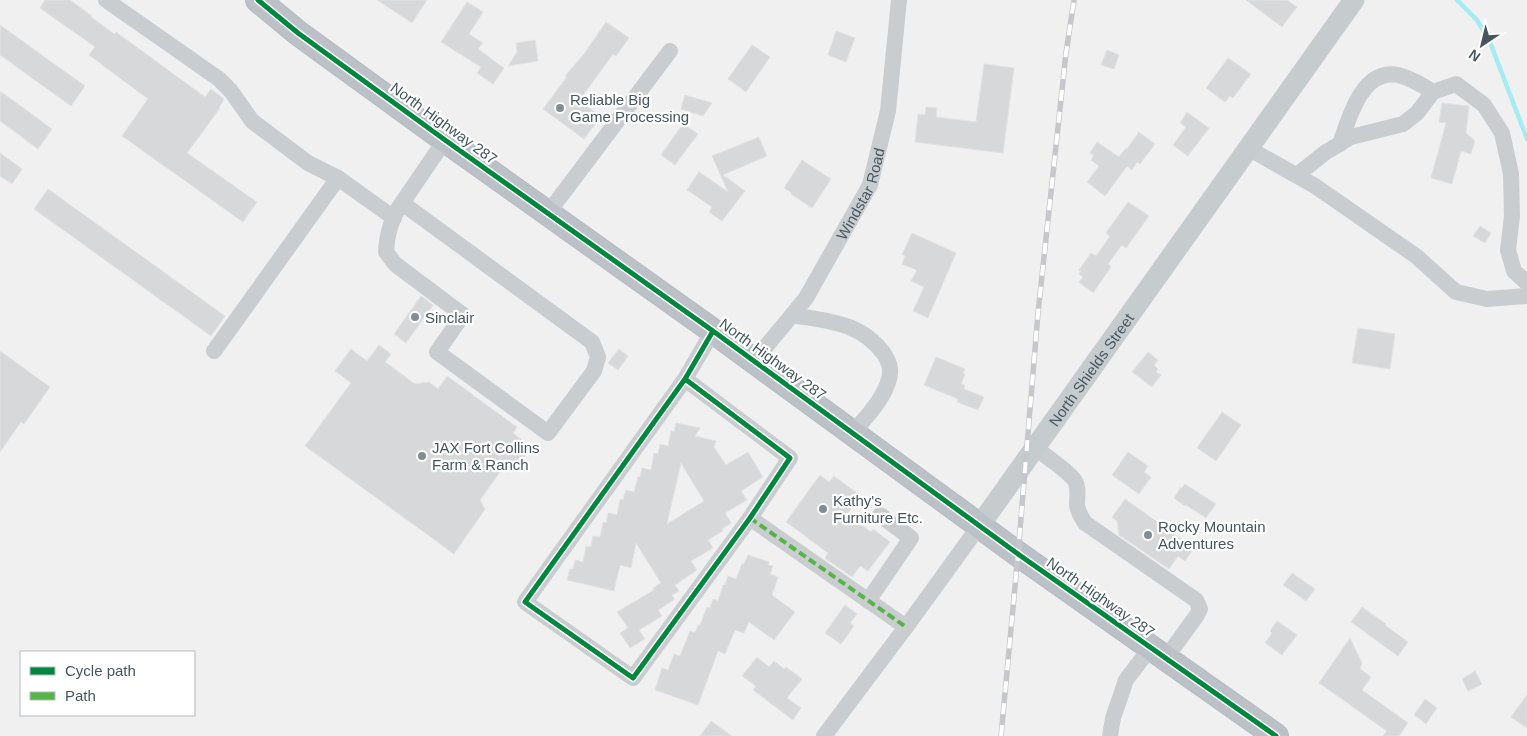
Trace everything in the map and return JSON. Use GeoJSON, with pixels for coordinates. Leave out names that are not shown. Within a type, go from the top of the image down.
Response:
{"type":"FeatureCollection","features":[{"type":"Feature","properties":{"kind":"highway","name":"North Highway 287"},"geometry":{"type":"LineString","coordinates":[[271,4],[445,140],[713,331],[1018,554],[1276,736]]}},
{"type":"Feature","properties":{"kind":"main road","name":"North Shields Street"},"geometry":{"type":"LineString","coordinates":[[980,525],[1351,1]]}},
{"type":"Feature","properties":{"kind":"street"},"geometry":{"type":"LineString","coordinates":[[106,0],[219,79],[231,91],[252,121],[308,163],[338,178],[394,218]]}},
{"type":"Feature","properties":{"kind":"street","name":"Windstar Road"},"geometry":{"type":"LineString","coordinates":[[754,361],[806,298],[870,185],[888,112],[899,0]]}},
{"type":"Feature","properties":{"kind":"street"},"geometry":{"type":"LineString","coordinates":[[548,214],[670,51]]}},
{"type":"Feature","properties":{"kind":"street"},"geometry":{"type":"LineString","coordinates":[[1340,144],[1352,109],[1362,92],[1378,76],[1396,74],[1414,80],[1433,92]]}},
{"type":"Feature","properties":{"kind":"street"},"geometry":{"type":"LineString","coordinates":[[1296,175],[1326,152],[1351,137],[1403,124],[1418,113],[1433,92],[1456,84],[1484,105],[1502,133],[1511,174],[1512,216],[1508,250],[1514,271],[1527,283]]}},
{"type":"Feature","properties":{"kind":"street"},"geometry":{"type":"LineString","coordinates":[[402,203],[592,342],[598,356],[594,371],[548,433],[437,352],[463,315],[395,264],[386,252],[387,233],[394,218],[402,203],[445,140]]}},
{"type":"Feature","properties":{"kind":"street"},"geometry":{"type":"LineString","coordinates":[[1248,148],[1315,186],[1416,256],[1456,292],[1487,299],[1527,296]]}},
{"type":"Feature","properties":{"kind":"street"},"geometry":{"type":"LineString","coordinates":[[214,351],[338,178]]}},
{"type":"Feature","properties":{"kind":"street"},"geometry":{"type":"LineString","coordinates":[[792,315],[835,322],[857,329],[876,343],[887,358],[891,368],[889,380],[883,394],[853,433]]}},
{"type":"Feature","properties":{"kind":"street"},"geometry":{"type":"LineString","coordinates":[[685,379],[790,458],[750,518],[633,678],[525,602],[685,379],[713,331]]}},
{"type":"Feature","properties":{"kind":"street"},"geometry":{"type":"LineString","coordinates":[[1034,447],[1070,475],[1075,482],[1078,495],[1077,506],[1085,523],[1196,600],[1200,610],[1197,616],[1159,652],[1126,680],[1113,718],[1110,736]]}},
{"type":"Feature","properties":{"kind":"street"},"geometry":{"type":"LineString","coordinates":[[868,600],[911,538],[880,515]]}},
{"type":"Feature","properties":{"kind":"street"},"geometry":{"type":"LineString","coordinates":[[750,518],[906,627]]}},
{"type":"Feature","properties":{"kind":"street","name":"North Shields Street"},"geometry":{"type":"LineString","coordinates":[[824,736],[980,525]]}},
{"type":"Feature","properties":{"kind":"building"},"geometry":{"type":"Polygon","coordinates":[[[45,0],[70,0],[114,34],[116,32],[205,97],[211,89],[224,99],[220,108],[187,153],[257,202],[243,222],[122,136],[148,99],[89,55],[95,47],[40,8],[45,0]]]}},
{"type":"Feature","properties":{"kind":"building"},"geometry":{"type":"Polygon","coordinates":[[[377,0],[427,0],[412,23],[377,0]]]}},
{"type":"Feature","properties":{"kind":"building"},"geometry":{"type":"Polygon","coordinates":[[[1246,0],[1287,0],[1297,7],[1282,27],[1246,0]]]}},
{"type":"Feature","properties":{"kind":"building"},"geometry":{"type":"Polygon","coordinates":[[[467,2],[483,12],[469,34],[483,43],[478,49],[504,68],[493,84],[477,73],[481,67],[441,42],[467,2]]]}},
{"type":"Feature","properties":{"kind":"building"},"geometry":{"type":"Polygon","coordinates":[[[606,22],[629,38],[616,56],[613,54],[579,101],[601,116],[584,139],[543,109],[567,77],[565,76],[584,54],[606,22]]]}},
{"type":"Feature","properties":{"kind":"building"},"geometry":{"type":"Polygon","coordinates":[[[0,25],[85,86],[71,106],[0,55],[0,25]]]}},
{"type":"Feature","properties":{"kind":"building"},"geometry":{"type":"Polygon","coordinates":[[[836,31],[855,38],[846,62],[828,55],[836,31]]]}},
{"type":"Feature","properties":{"kind":"building"},"geometry":{"type":"Polygon","coordinates":[[[535,40],[538,61],[508,66],[517,52],[516,43],[535,40]]]}},
{"type":"Feature","properties":{"kind":"building"},"geometry":{"type":"Polygon","coordinates":[[[752,45],[770,57],[746,92],[728,79],[752,45]]]}},
{"type":"Feature","properties":{"kind":"building"},"geometry":{"type":"Polygon","coordinates":[[[1107,50],[1119,55],[1114,69],[1101,65],[1107,50]]]}},
{"type":"Feature","properties":{"kind":"building"},"geometry":{"type":"Polygon","coordinates":[[[1228,58],[1251,74],[1233,98],[1230,96],[1225,102],[1206,88],[1228,58]]]}},
{"type":"Feature","properties":{"kind":"building"},"geometry":{"type":"Polygon","coordinates":[[[984,64],[1014,68],[1003,153],[915,142],[918,114],[925,115],[926,107],[937,108],[936,117],[976,122],[984,64]]]}},
{"type":"Feature","properties":{"kind":"building"},"geometry":{"type":"Polygon","coordinates":[[[0,91],[52,129],[38,149],[0,121],[0,91]]]}},
{"type":"Feature","properties":{"kind":"building"},"geometry":{"type":"Polygon","coordinates":[[[685,95],[712,103],[703,116],[681,109],[685,95]]]}},
{"type":"Feature","properties":{"kind":"building"},"geometry":{"type":"Polygon","coordinates":[[[1442,103],[1469,106],[1466,133],[1475,141],[1471,154],[1461,151],[1452,184],[1431,178],[1446,123],[1439,122],[1442,103]]]}},
{"type":"Feature","properties":{"kind":"building"},"geometry":{"type":"Polygon","coordinates":[[[1187,112],[1209,128],[1188,156],[1173,145],[1186,127],[1180,123],[1187,112]]]}},
{"type":"Feature","properties":{"kind":"building"},"geometry":{"type":"Polygon","coordinates":[[[683,124],[698,134],[675,165],[661,155],[683,124]]]}},
{"type":"Feature","properties":{"kind":"building"},"geometry":{"type":"Polygon","coordinates":[[[1139,132],[1155,144],[1140,164],[1137,162],[1132,170],[1127,166],[1105,196],[1087,182],[1099,166],[1091,160],[1094,155],[1090,153],[1097,142],[1119,157],[1139,132]]]}},
{"type":"Feature","properties":{"kind":"building"},"geometry":{"type":"Polygon","coordinates":[[[759,137],[767,156],[723,175],[745,191],[722,221],[709,212],[712,207],[687,190],[699,172],[728,192],[712,156],[759,137]]]}},
{"type":"Feature","properties":{"kind":"building"},"geometry":{"type":"Polygon","coordinates":[[[0,153],[22,169],[12,184],[0,176],[0,153]]]}},
{"type":"Feature","properties":{"kind":"building"},"geometry":{"type":"Polygon","coordinates":[[[802,160],[831,179],[812,208],[784,188],[802,160]]]}},
{"type":"Feature","properties":{"kind":"building"},"geometry":{"type":"Polygon","coordinates":[[[48,189],[225,316],[211,336],[34,209],[48,189]]]}},
{"type":"Feature","properties":{"kind":"building"},"geometry":{"type":"Polygon","coordinates":[[[1128,202],[1149,216],[1126,248],[1122,245],[1108,264],[1111,267],[1093,293],[1079,282],[1083,277],[1079,274],[1081,271],[1079,270],[1091,253],[1096,256],[1110,236],[1106,233],[1128,202]]]}},
{"type":"Feature","properties":{"kind":"building"},"geometry":{"type":"Polygon","coordinates":[[[1480,226],[1491,233],[1485,243],[1473,236],[1480,226]]]}},
{"type":"Feature","properties":{"kind":"building"},"geometry":{"type":"Polygon","coordinates":[[[912,233],[956,253],[928,318],[913,311],[924,287],[911,281],[917,270],[902,264],[905,256],[902,255],[912,233]]]}},
{"type":"Feature","properties":{"kind":"building","name":"Sinclair"},"geometry":{"type":"Polygon","coordinates":[[[421,296],[433,305],[406,343],[394,334],[421,296]]]}},
{"type":"Feature","properties":{"kind":"building"},"geometry":{"type":"Polygon","coordinates":[[[1358,328],[1395,334],[1390,369],[1352,363],[1358,328]]]}},
{"type":"Feature","properties":{"kind":"building","name":"JAX Fort Collins Farm & Ranch"},"geometry":{"type":"Polygon","coordinates":[[[379,345],[391,354],[385,362],[415,384],[429,382],[438,389],[447,376],[517,427],[513,433],[531,447],[514,471],[505,465],[480,500],[485,509],[454,554],[305,446],[351,383],[335,371],[351,349],[367,361],[379,345]]]}},
{"type":"Feature","properties":{"kind":"building"},"geometry":{"type":"Polygon","coordinates":[[[619,349],[628,356],[618,370],[608,363],[619,349]]]}},
{"type":"Feature","properties":{"kind":"building"},"geometry":{"type":"Polygon","coordinates":[[[0,351],[50,387],[24,424],[21,422],[0,452],[0,351]]]}},
{"type":"Feature","properties":{"kind":"building"},"geometry":{"type":"Polygon","coordinates":[[[1148,352],[1158,360],[1154,365],[1158,369],[1156,372],[1161,375],[1152,387],[1132,372],[1148,352]]]}},
{"type":"Feature","properties":{"kind":"building"},"geometry":{"type":"Polygon","coordinates":[[[936,357],[965,369],[961,384],[965,385],[964,389],[984,397],[978,410],[957,402],[958,399],[924,385],[936,357]]]}},
{"type":"Feature","properties":{"kind":"building"},"geometry":{"type":"Polygon","coordinates":[[[1222,412],[1241,425],[1216,461],[1197,448],[1222,412]]]}},
{"type":"Feature","properties":{"kind":"building"},"geometry":{"type":"Polygon","coordinates":[[[676,423],[700,428],[695,436],[716,441],[714,447],[726,465],[748,452],[763,477],[741,491],[747,500],[725,513],[731,523],[722,529],[723,531],[708,540],[713,548],[691,561],[697,570],[675,585],[679,591],[672,595],[675,599],[658,610],[662,616],[639,630],[645,639],[630,648],[620,633],[628,628],[617,612],[654,590],[653,588],[661,583],[636,543],[631,568],[620,565],[614,591],[567,580],[575,560],[583,562],[586,546],[591,547],[593,536],[600,537],[603,522],[606,523],[608,513],[617,515],[620,499],[623,500],[626,490],[634,492],[642,468],[651,470],[654,453],[658,454],[660,444],[668,446],[671,431],[674,432],[676,423]],[[681,463],[667,524],[704,501],[681,463]]]}},
{"type":"Feature","properties":{"kind":"building"},"geometry":{"type":"Polygon","coordinates":[[[1128,452],[1148,466],[1144,472],[1151,477],[1139,494],[1112,475],[1128,452]]]}},
{"type":"Feature","properties":{"kind":"building"},"geometry":{"type":"Polygon","coordinates":[[[820,475],[829,482],[834,476],[861,496],[847,514],[871,532],[873,529],[890,542],[868,571],[860,566],[852,577],[825,558],[828,553],[786,522],[820,475]]]}},
{"type":"Feature","properties":{"kind":"building"},"geometry":{"type":"Polygon","coordinates":[[[1185,484],[1216,504],[1206,518],[1174,498],[1185,484]]]}},
{"type":"Feature","properties":{"kind":"building","name":"Rocky Mountain Adventures"},"geometry":{"type":"Polygon","coordinates":[[[1125,499],[1194,548],[1185,561],[1178,556],[1169,569],[1119,535],[1117,521],[1112,517],[1125,499]]]}},
{"type":"Feature","properties":{"kind":"building"},"geometry":{"type":"Polygon","coordinates":[[[748,555],[769,562],[768,565],[773,566],[770,574],[778,577],[772,595],[795,612],[774,640],[749,622],[744,633],[735,630],[725,654],[718,651],[698,705],[655,690],[662,668],[668,670],[674,654],[680,656],[690,631],[695,633],[707,607],[710,608],[713,599],[718,601],[728,576],[736,579],[748,555]]]}},
{"type":"Feature","properties":{"kind":"building"},"geometry":{"type":"Polygon","coordinates":[[[1292,573],[1315,589],[1306,601],[1283,585],[1292,573]]]}},
{"type":"Feature","properties":{"kind":"building"},"geometry":{"type":"Polygon","coordinates":[[[845,605],[857,614],[850,623],[854,626],[841,644],[825,633],[845,605]]]}},
{"type":"Feature","properties":{"kind":"building"},"geometry":{"type":"Polygon","coordinates":[[[1362,607],[1408,642],[1398,656],[1351,622],[1362,607]]]}},
{"type":"Feature","properties":{"kind":"building"},"geometry":{"type":"Polygon","coordinates":[[[1277,621],[1297,635],[1282,655],[1265,643],[1277,621]]]}},
{"type":"Feature","properties":{"kind":"building"},"geometry":{"type":"Polygon","coordinates":[[[1350,638],[1362,663],[1360,669],[1371,677],[1362,690],[1408,723],[1399,736],[1383,736],[1387,731],[1319,683],[1350,638]]]}},
{"type":"Feature","properties":{"kind":"building"},"geometry":{"type":"Polygon","coordinates":[[[757,657],[769,667],[774,661],[802,679],[787,698],[801,708],[793,720],[753,690],[756,686],[742,676],[757,657]]]}},
{"type":"Feature","properties":{"kind":"building"},"geometry":{"type":"Polygon","coordinates":[[[1475,671],[1482,684],[1468,691],[1462,679],[1475,671]]]}},
{"type":"Feature","properties":{"kind":"building"},"geometry":{"type":"Polygon","coordinates":[[[1527,695],[1527,728],[1511,717],[1527,695]]]}},
{"type":"Feature","properties":{"kind":"building"},"geometry":{"type":"Polygon","coordinates":[[[1425,699],[1437,708],[1426,724],[1414,715],[1425,699]]]}},
{"type":"Feature","properties":{"kind":"building"},"geometry":{"type":"Polygon","coordinates":[[[711,721],[732,736],[700,736],[711,721]]]}},
{"type":"Feature","properties":{"kind":"waterway"},"geometry":{"type":"LineString","coordinates":[[1457,0],[1477,20],[1490,42],[1527,139]]}},
{"type":"Feature","properties":{"kind":"railway"},"geometry":{"type":"LineString","coordinates":[[1001,736],[1038,313],[1066,53],[1074,0]]}},
{"type":"Feature","properties":{"kind":"marked path"},"geometry":{"type":"LineString","coordinates":[[750,518],[906,627]]}},
{"type":"Feature","properties":{"kind":"cycle path"},"geometry":{"type":"LineString","coordinates":[[258,0],[298,33],[445,140],[713,331],[1018,554],[1276,736]]}},
{"type":"Feature","properties":{"kind":"cycle path"},"geometry":{"type":"LineString","coordinates":[[685,379],[790,458],[750,518],[633,678],[525,602],[685,379],[713,331]]}},
{"type":"Feature","properties":{"kind":"place","name":"Reliable Big Game Processing"},"geometry":{"type":"Point","coordinates":[560,108]}},
{"type":"Feature","properties":{"kind":"place","name":"Sinclair"},"geometry":{"type":"Point","coordinates":[415,317]}},
{"type":"Feature","properties":{"kind":"place","name":"JAX Fort Collins Farm & Ranch"},"geometry":{"type":"Point","coordinates":[422,456]}},
{"type":"Feature","properties":{"kind":"place","name":"Kathy's Furniture Etc."},"geometry":{"type":"Point","coordinates":[823,509]}},
{"type":"Feature","properties":{"kind":"place","name":"Rocky Mountain Adventures"},"geometry":{"type":"Point","coordinates":[1148,535]}}]}
